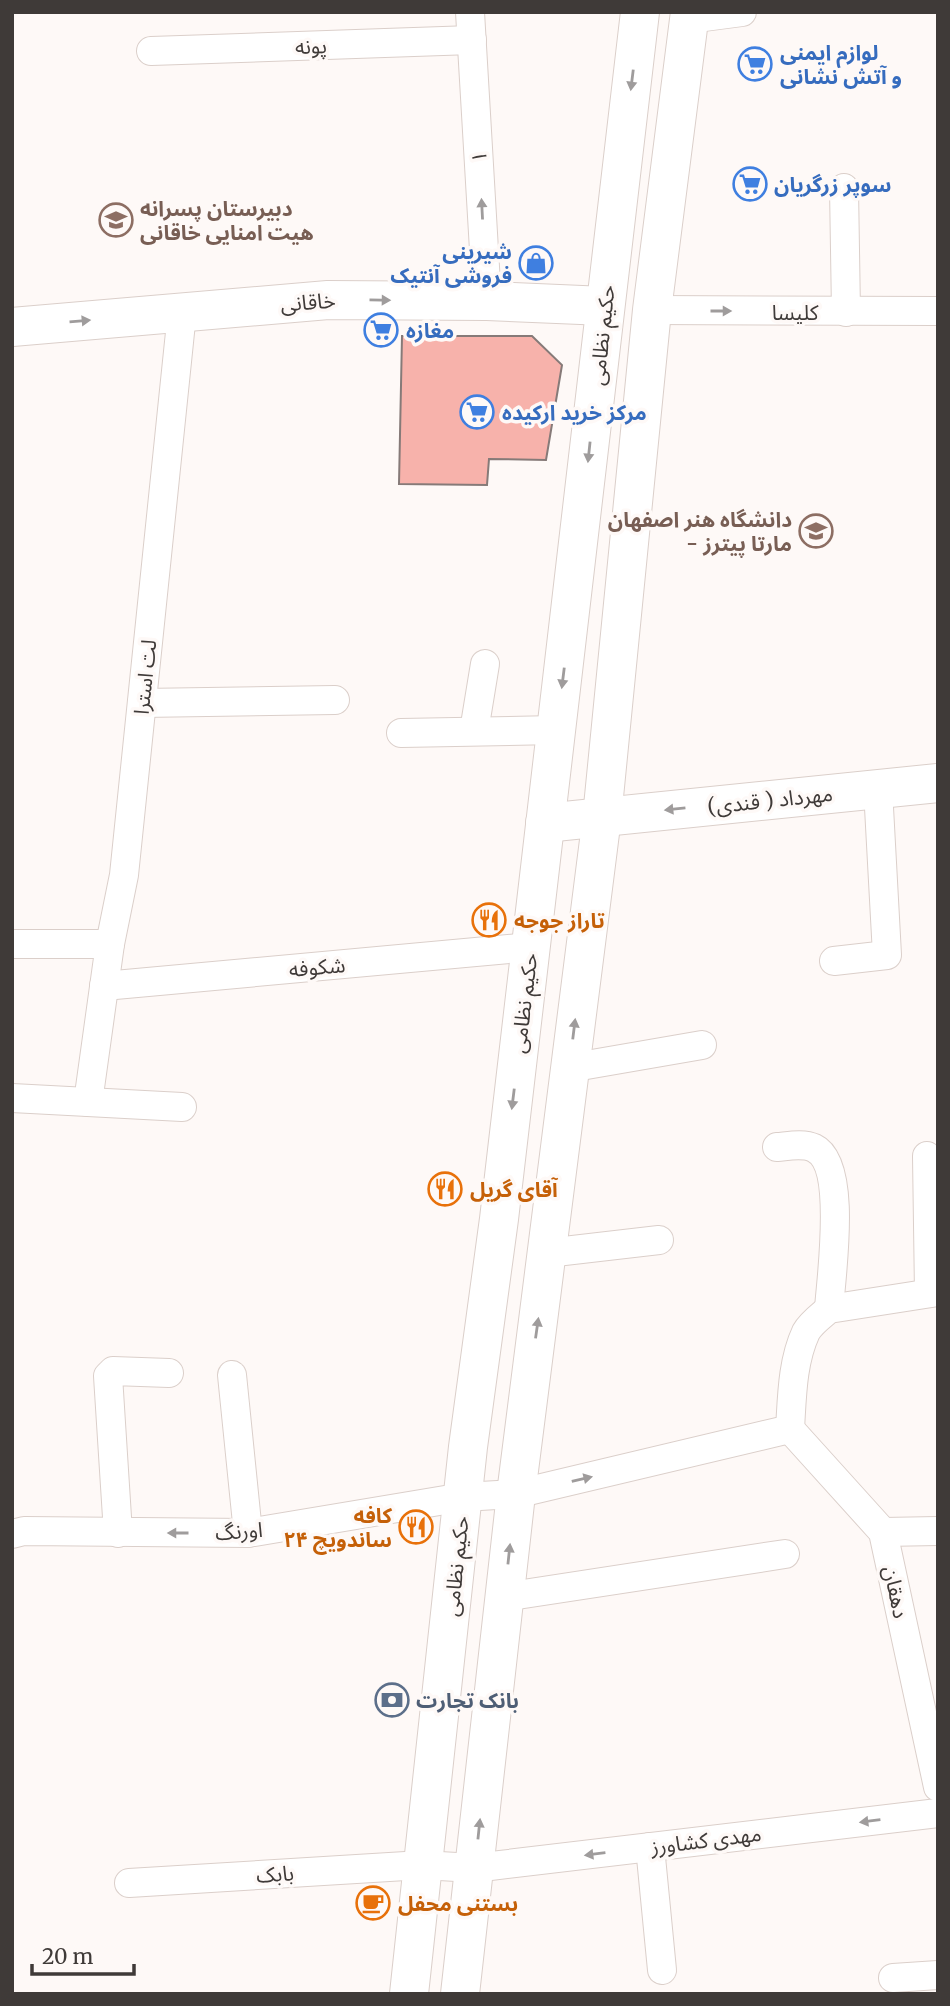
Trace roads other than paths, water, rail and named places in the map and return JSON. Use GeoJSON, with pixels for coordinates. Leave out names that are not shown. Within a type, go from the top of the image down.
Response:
{"type":"FeatureCollection","features":[{"type":"Feature","properties":{"kind":"main road","name":"حکیم نظامی"},"geometry":{"type":"LineString","coordinates":[[409,1994],[463,1497],[499,1219],[640,12]]}},
{"type":"Feature","properties":{"kind":"main road"},"geometry":{"type":"LineString","coordinates":[[460,1994],[516,1494],[601,817],[652,310],[690,16]]}},
{"type":"Feature","properties":{"kind":"main road","name":"خاقانی"},"geometry":{"type":"LineString","coordinates":[[12,327],[328,300],[488,301],[605,306]]}},
{"type":"Feature","properties":{"kind":"main road","name":"مهرداد ( قندی)"},"geometry":{"type":"LineString","coordinates":[[544,823],[938,783]]}},
{"type":"Feature","properties":{"kind":"street","name":"۱"},"geometry":{"type":"LineString","coordinates":[[470,12],[488,301]]}},
{"type":"Feature","properties":{"kind":"street"},"geometry":{"type":"LineString","coordinates":[[690,16],[742,12]]}},
{"type":"Feature","properties":{"kind":"street","name":"پونه"},"geometry":{"type":"LineString","coordinates":[[151,51],[472,40]]}},
{"type":"Feature","properties":{"kind":"street"},"geometry":{"type":"LineString","coordinates":[[844,188],[846,312]]}},
{"type":"Feature","properties":{"kind":"street","name":"کلیسا"},"geometry":{"type":"LineString","coordinates":[[652,310],[938,311]]}},
{"type":"Feature","properties":{"kind":"street","name":"لت استرا"},"geometry":{"type":"LineString","coordinates":[[88,1102],[110,944],[124,874],[182,313]]}},
{"type":"Feature","properties":{"kind":"street"},"geometry":{"type":"LineString","coordinates":[[474,731],[485,664]]}},
{"type":"Feature","properties":{"kind":"street"},"geometry":{"type":"LineString","coordinates":[[142,703],[335,701]]}},
{"type":"Feature","properties":{"kind":"street"},"geometry":{"type":"LineString","coordinates":[[401,733],[556,730]]}},
{"type":"Feature","properties":{"kind":"street"},"geometry":{"type":"LineString","coordinates":[[834,961],[887,955],[878,789]]}},
{"type":"Feature","properties":{"kind":"street"},"geometry":{"type":"LineString","coordinates":[[12,944],[110,944]]}},
{"type":"Feature","properties":{"kind":"street","name":"شکوفه"},"geometry":{"type":"LineString","coordinates":[[104,986],[530,947]]}},
{"type":"Feature","properties":{"kind":"street"},"geometry":{"type":"LineString","coordinates":[[569,1068],[702,1045]]}},
{"type":"Feature","properties":{"kind":"street"},"geometry":{"type":"LineString","coordinates":[[12,1098],[181,1107]]}},
{"type":"Feature","properties":{"kind":"street"},"geometry":{"type":"LineString","coordinates":[[777,1147],[813,1147],[822,1153],[831,1170],[835,1194],[829,1309]]}},
{"type":"Feature","properties":{"kind":"street"},"geometry":{"type":"LineString","coordinates":[[790,1429],[793,1384],[807,1332],[816,1320],[829,1309],[934,1293],[928,1156]]}},
{"type":"Feature","properties":{"kind":"street"},"geometry":{"type":"LineString","coordinates":[[547,1253],[659,1240]]}},
{"type":"Feature","properties":{"kind":"street"},"geometry":{"type":"LineString","coordinates":[[118,1533],[108,1376],[113,1371],[169,1373]]}},
{"type":"Feature","properties":{"kind":"street"},"geometry":{"type":"LineString","coordinates":[[232,1375],[248,1533]]}},
{"type":"Feature","properties":{"kind":"street","name":"اورنگ"},"geometry":{"type":"LineString","coordinates":[[12,1534],[24,1531],[248,1533],[463,1497],[516,1494],[790,1429]]}},
{"type":"Feature","properties":{"kind":"street","name":"دهقان"},"geometry":{"type":"LineString","coordinates":[[790,1429],[883,1532],[938,1787]]}},
{"type":"Feature","properties":{"kind":"street"},"geometry":{"type":"LineString","coordinates":[[883,1532],[938,1531]]}},
{"type":"Feature","properties":{"kind":"street"},"geometry":{"type":"LineString","coordinates":[[504,1597],[785,1555]]}},
{"type":"Feature","properties":{"kind":"street","name":"مهدی کشاورز"},"geometry":{"type":"LineString","coordinates":[[422,1865],[474,1868],[938,1813]]}},
{"type":"Feature","properties":{"kind":"street"},"geometry":{"type":"LineString","coordinates":[[649,1847],[662,1970]]}},
{"type":"Feature","properties":{"kind":"street","name":"بابک"},"geometry":{"type":"LineString","coordinates":[[129,1883],[422,1865]]}},
{"type":"Feature","properties":{"kind":"street"},"geometry":{"type":"LineString","coordinates":[[893,1978],[938,1975]]}},
{"type":"Feature","properties":{"kind":"place","name":"لوازم ایمنی و آتش نشانی"},"geometry":{"type":"Point","coordinates":[755,64]}},
{"type":"Feature","properties":{"kind":"place","name":"سوپر زرگریان"},"geometry":{"type":"Point","coordinates":[750,184]}},
{"type":"Feature","properties":{"kind":"place","name":"دبیرستان پسرانه هیت امنایی خاقانی"},"geometry":{"type":"Point","coordinates":[116,220]}},
{"type":"Feature","properties":{"kind":"place","name":"شیرینی فروشی آنتیک"},"geometry":{"type":"Point","coordinates":[536,263]}},
{"type":"Feature","properties":{"kind":"place","name":"مغازه"},"geometry":{"type":"Point","coordinates":[381,330]}},
{"type":"Feature","properties":{"kind":"place","name":"مرکز خرید ارکیده"},"geometry":{"type":"Point","coordinates":[477,412]}},
{"type":"Feature","properties":{"kind":"place","name":"دانشگاه هنر اصفهان - مارتا پیترز"},"geometry":{"type":"Point","coordinates":[816,531]}},
{"type":"Feature","properties":{"kind":"place","name":"تاراز جوجه"},"geometry":{"type":"Point","coordinates":[489,920]}},
{"type":"Feature","properties":{"kind":"place","name":"آقای گریل"},"geometry":{"type":"Point","coordinates":[445,1189]}},
{"type":"Feature","properties":{"kind":"place","name":"کافه ساندویچ ۲۴"},"geometry":{"type":"Point","coordinates":[416,1527]}},
{"type":"Feature","properties":{"kind":"place","name":"بانک تجارت"},"geometry":{"type":"Point","coordinates":[392,1700]}},
{"type":"Feature","properties":{"kind":"place","name":"بستنی محفل"},"geometry":{"type":"Point","coordinates":[373,1903]}}]}
